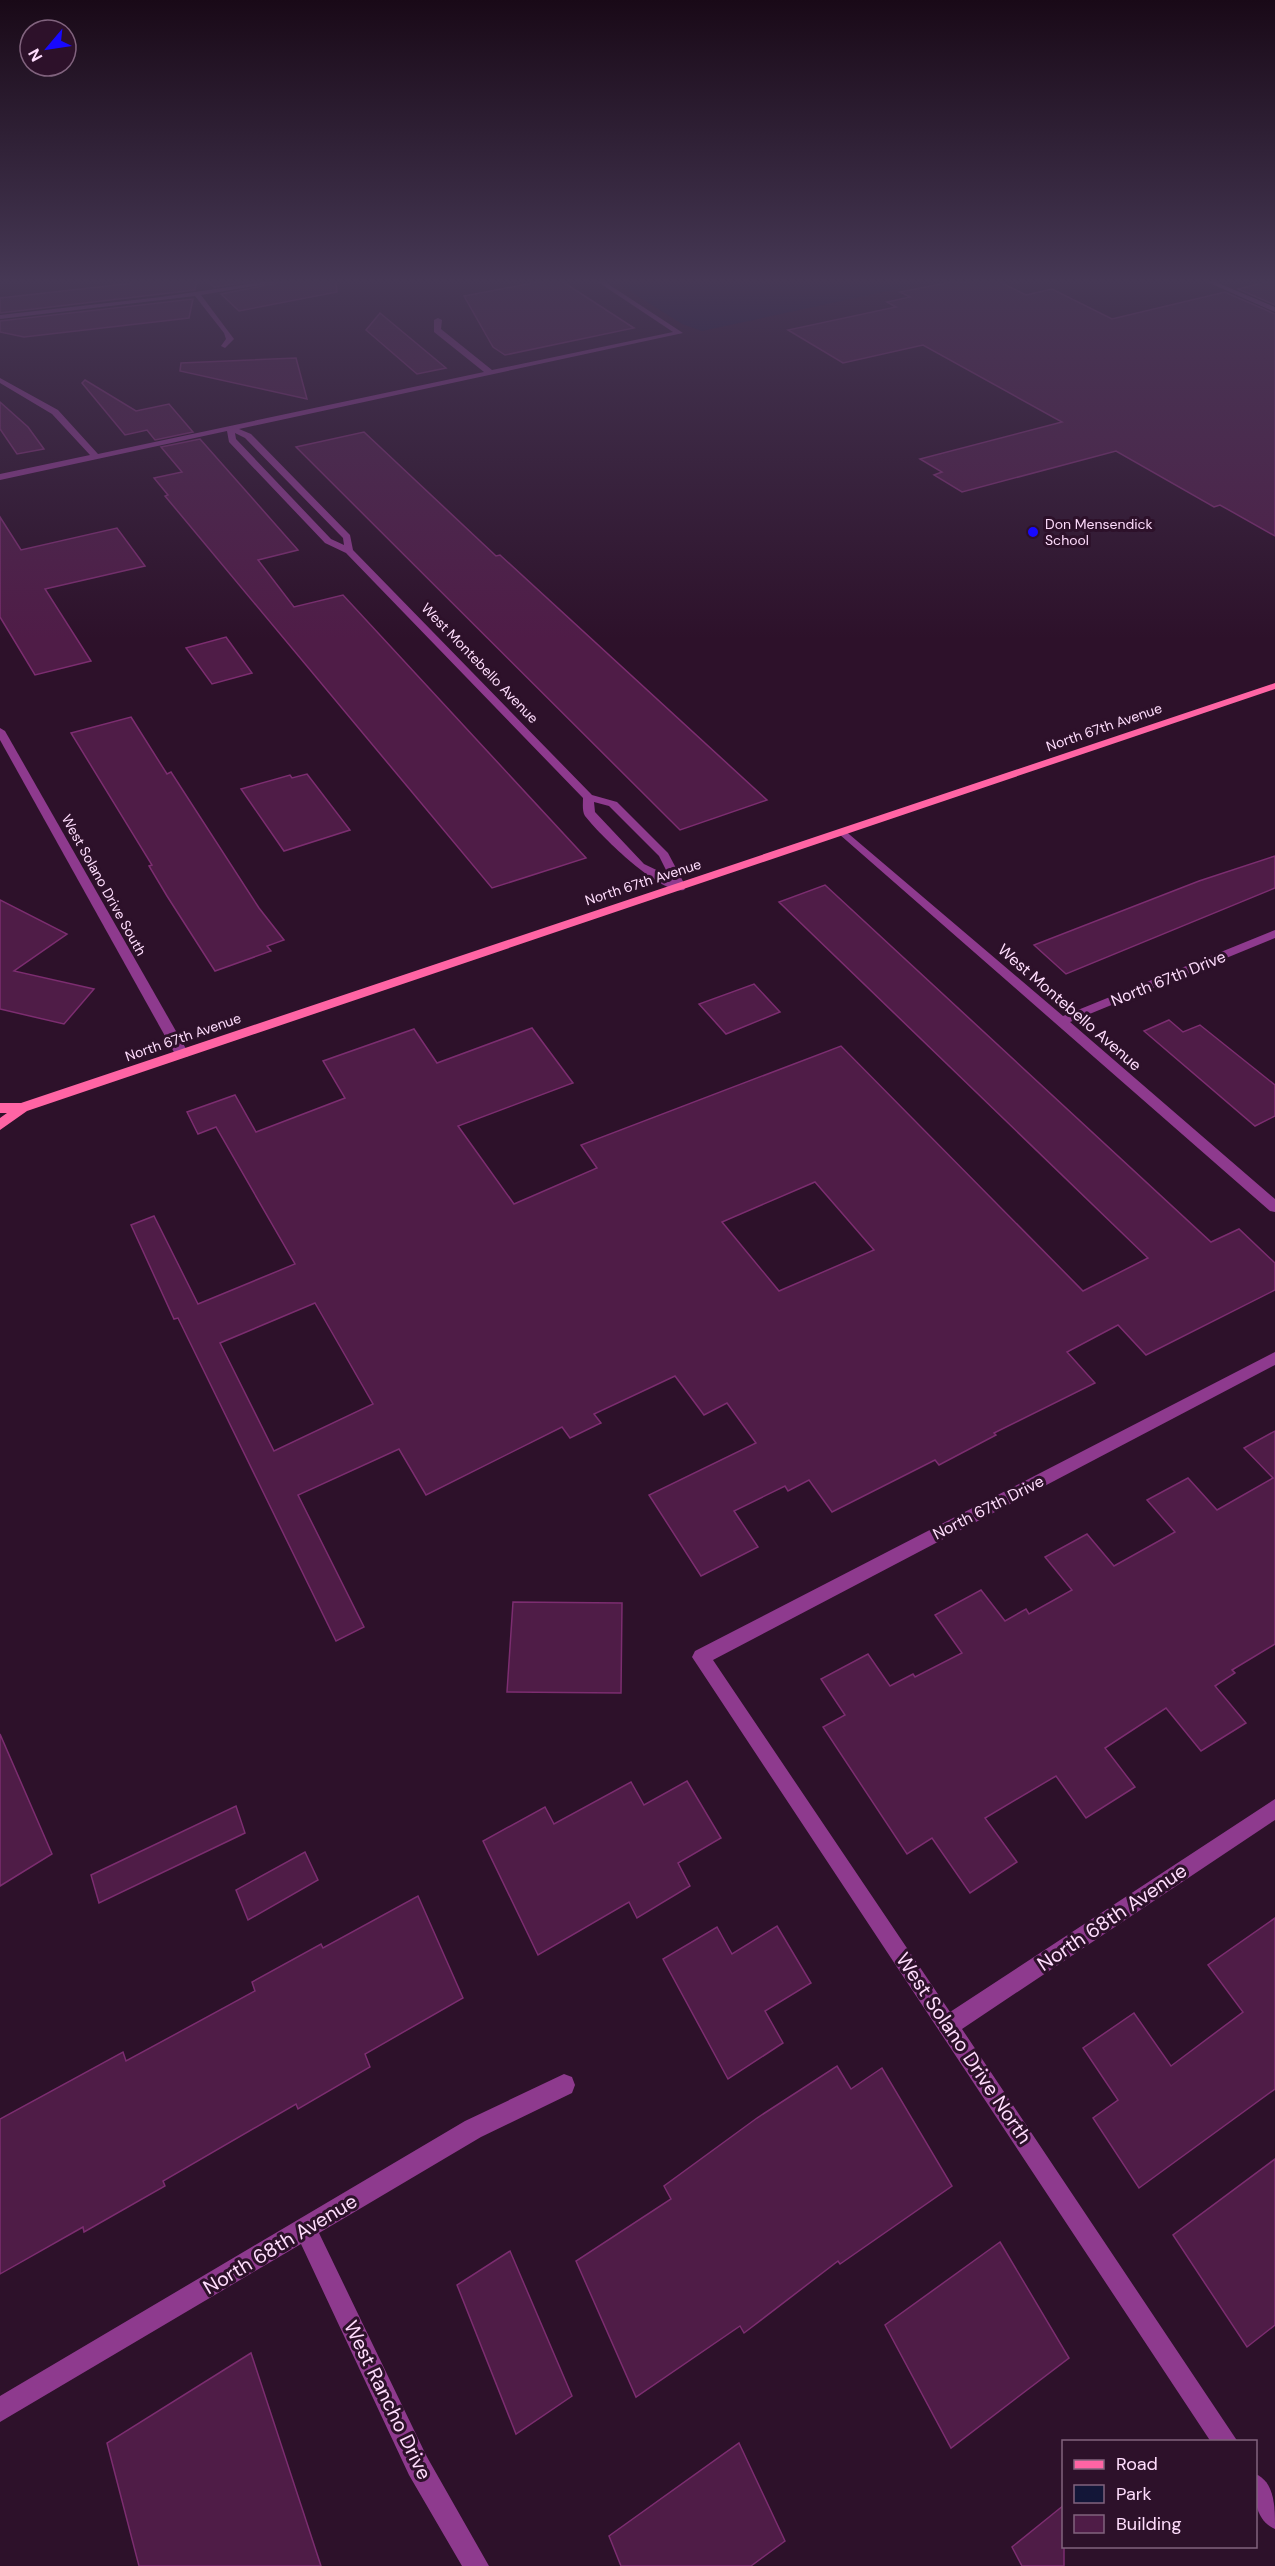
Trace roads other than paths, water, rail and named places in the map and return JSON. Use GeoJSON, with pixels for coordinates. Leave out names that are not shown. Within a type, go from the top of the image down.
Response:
{"type":"FeatureCollection","features":[{"type":"Feature","properties":{"kind":"main road","name":"North 67th Avenue"},"geometry":{"type":"LineString","coordinates":[[0,1108],[22,1108],[1275,686]]}},
{"type":"Feature","properties":{"kind":"main road","name":"North 67th Avenue"},"geometry":{"type":"LineString","coordinates":[[0,1125],[22,1108]]}},
{"type":"Feature","properties":{"kind":"street"},"geometry":{"type":"LineString","coordinates":[[34,400],[55,412],[96,457]]}},
{"type":"Feature","properties":{"kind":"street"},"geometry":{"type":"LineString","coordinates":[[0,477],[364,400]]}},
{"type":"Feature","properties":{"kind":"street","name":"West Montebello Avenue"},"geometry":{"type":"LineString","coordinates":[[349,551],[347,537],[248,436],[231,428],[232,440],[328,541],[349,551],[588,797],[613,804],[664,855],[680,887]]}},
{"type":"Feature","properties":{"kind":"street","name":"West Solano Drive South"},"geometry":{"type":"LineString","coordinates":[[0,731],[182,1054]]}},
{"type":"Feature","properties":{"kind":"street","name":"West Montebello Avenue"},"geometry":{"type":"LineString","coordinates":[[588,797],[589,813],[640,866],[680,887]]}},
{"type":"Feature","properties":{"kind":"street","name":"West Montebello Avenue"},"geometry":{"type":"LineString","coordinates":[[843,832],[1275,1207]]}},
{"type":"Feature","properties":{"kind":"street","name":"North 67th Drive"},"geometry":{"type":"LineString","coordinates":[[1061,1021],[1275,934]]}},
{"type":"Feature","properties":{"kind":"street","name":"North 67th Drive"},"geometry":{"type":"LineString","coordinates":[[701,1656],[1275,1358]]}},
{"type":"Feature","properties":{"kind":"street","name":"West Solano Drive North"},"geometry":{"type":"LineString","coordinates":[[701,1656],[1225,2440]]}},
{"type":"Feature","properties":{"kind":"street","name":"North 68th Avenue"},"geometry":{"type":"LineString","coordinates":[[949,2025],[1275,1809]]}},
{"type":"Feature","properties":{"kind":"street","name":"North 68th Avenue"},"geometry":{"type":"LineString","coordinates":[[0,2410],[473,2129],[564,2085]]}},
{"type":"Feature","properties":{"kind":"street","name":"West Rancho Drive"},"geometry":{"type":"LineString","coordinates":[[306,2230],[418,2466],[476,2566]]}},
{"type":"Feature","properties":{"kind":"street"},"geometry":{"type":"LineString","coordinates":[[1257,2488],[1275,2516]]}},
{"type":"Feature","properties":{"kind":"place","name":"Don Mensendick School"},"geometry":{"type":"Point","coordinates":[1033,532]}}]}
